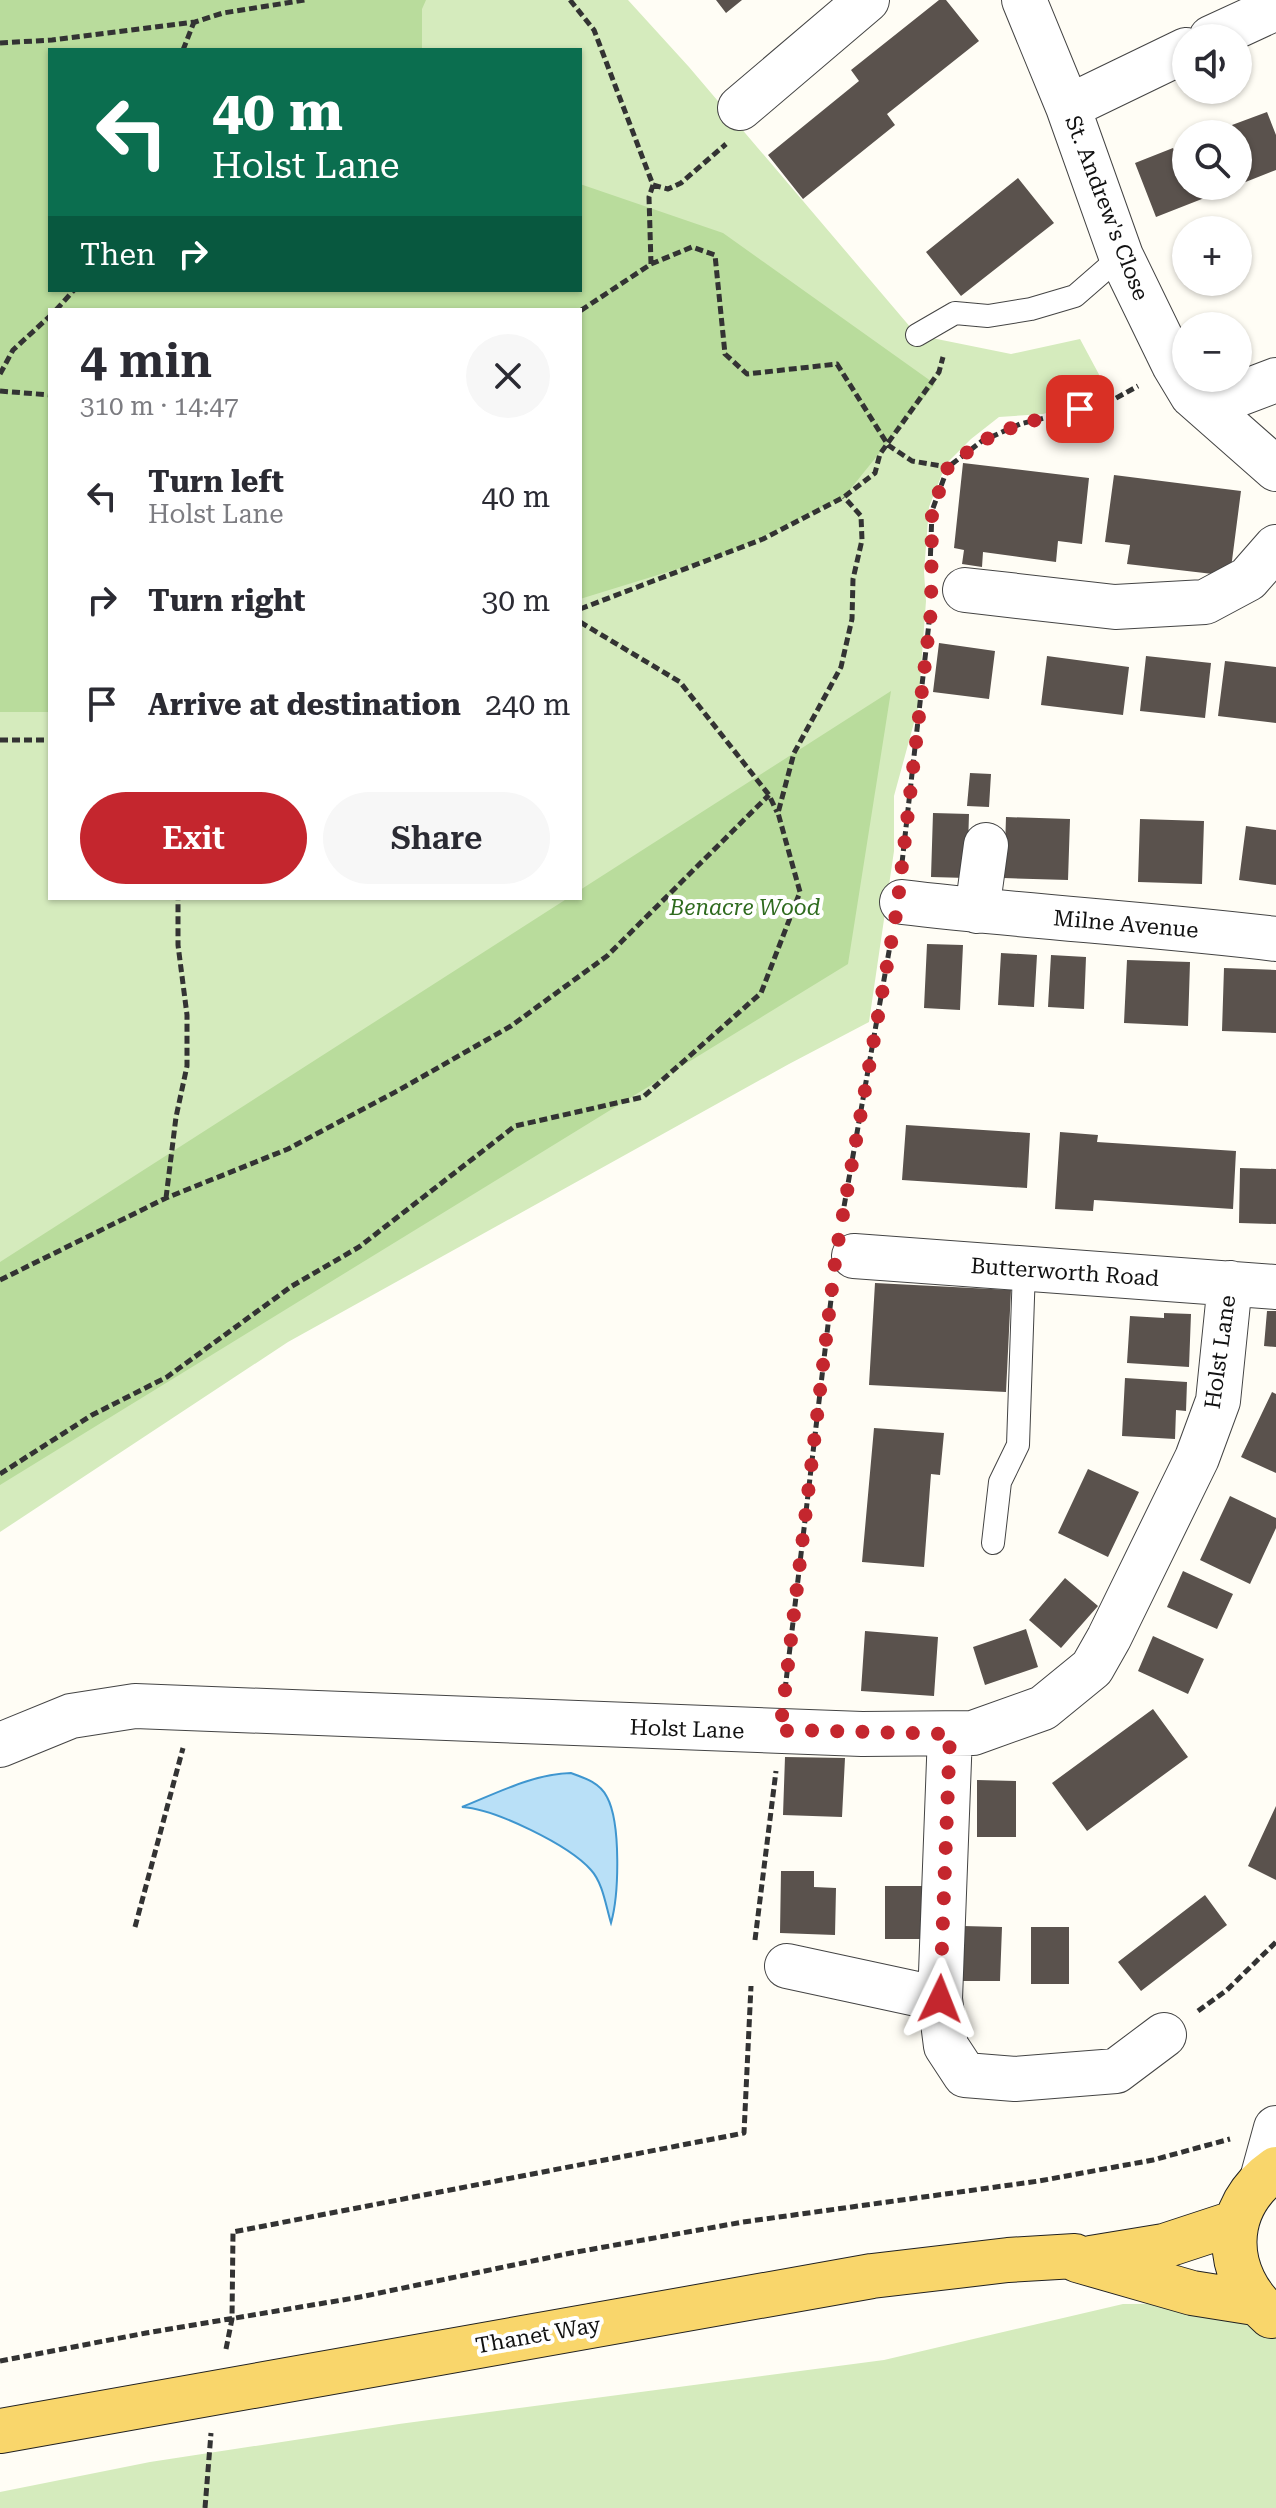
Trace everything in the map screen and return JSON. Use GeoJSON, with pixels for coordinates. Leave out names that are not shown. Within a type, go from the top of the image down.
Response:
{"type":"FeatureCollection","features":[{"type":"Feature","properties":{"kind":"main road"},"geometry":{"type":"LineString","coordinates":[[1266,2312],[1241,2278],[1234,2251],[1237,2222],[1246,2199],[1269,2174]]}},
{"type":"Feature","properties":{"kind":"main road","name":"Thanet Way"},"geometry":{"type":"LineString","coordinates":[[1077,2260],[1164,2246],[1237,2222]]}},
{"type":"Feature","properties":{"kind":"main road","name":"Thanet Way"},"geometry":{"type":"LineString","coordinates":[[0,2431],[872,2276],[1008,2260],[1075,2256],[1077,2260],[1266,2312]]}},
{"type":"Feature","properties":{"kind":"street"},"geometry":{"type":"LineString","coordinates":[[740,108],[867,0]]}},
{"type":"Feature","properties":{"kind":"street","name":"St. Andrew's Close"},"geometry":{"type":"LineString","coordinates":[[1024,0],[1068,107],[1121,256],[1172,358]]}},
{"type":"Feature","properties":{"kind":"street"},"geometry":{"type":"LineString","coordinates":[[1241,24],[1276,8]]}},
{"type":"Feature","properties":{"kind":"street","name":"St. Andrew's Close"},"geometry":{"type":"LineString","coordinates":[[1068,107],[1172,57]]}},
{"type":"Feature","properties":{"kind":"street"},"geometry":{"type":"LineString","coordinates":[[1196,392],[1276,469]]}},
{"type":"Feature","properties":{"kind":"street"},"geometry":{"type":"LineString","coordinates":[[942,590],[1115,607],[1205,602],[1248,579],[1276,547]]}},
{"type":"Feature","properties":{"kind":"street"},"geometry":{"type":"LineString","coordinates":[[977,911],[986,845]]}},
{"type":"Feature","properties":{"kind":"street","name":"Milne Avenue"},"geometry":{"type":"LineString","coordinates":[[899,901],[1276,939]]}},
{"type":"Feature","properties":{"kind":"street","name":"Butterworth Road"},"geometry":{"type":"LineString","coordinates":[[843,1254],[1276,1287]]}},
{"type":"Feature","properties":{"kind":"street","name":"Holst Lane"},"geometry":{"type":"LineString","coordinates":[[0,1745],[71,1716],[135,1706],[780,1733],[789,1730],[950,1734],[973,1733],[1043,1708],[1092,1668],[1190,1472],[1218,1401],[1230,1283]]}},
{"type":"Feature","properties":{"kind":"street"},"geometry":{"type":"LineString","coordinates":[[950,1734],[940,1999],[946,2046],[965,2075],[1015,2079],[1116,2071],[1164,2035]]}},
{"type":"Feature","properties":{"kind":"street"},"geometry":{"type":"LineString","coordinates":[[764,1966],[940,1999]]}},
{"type":"Feature","properties":{"kind":"street"},"geometry":{"type":"LineString","coordinates":[[1269,2174],[1276,2128]]}},
{"type":"Feature","properties":{"kind":"lane"},"geometry":{"type":"LineString","coordinates":[[917,335],[955,313],[988,316],[1031,309],[1075,296],[1121,256]]}},
{"type":"Feature","properties":{"kind":"lane"},"geometry":{"type":"LineString","coordinates":[[993,1543],[1000,1482],[1018,1445],[1024,1269]]}},
{"type":"Feature","properties":{"kind":"path"},"geometry":{"type":"LineString","coordinates":[[0,43],[52,40],[195,22],[223,13],[305,0]]}},
{"type":"Feature","properties":{"kind":"path"},"geometry":{"type":"LineString","coordinates":[[570,0],[594,30],[653,185],[649,197],[651,264]]}},
{"type":"Feature","properties":{"kind":"path"},"geometry":{"type":"LineString","coordinates":[[184,48],[195,22]]}},
{"type":"Feature","properties":{"kind":"path"},"geometry":{"type":"LineString","coordinates":[[653,185],[668,189],[681,183],[732,139],[740,108]]}},
{"type":"Feature","properties":{"kind":"path"},"geometry":{"type":"LineString","coordinates":[[582,310],[651,264],[692,247],[715,255],[725,354],[747,374],[837,364],[888,445],[912,461],[948,467]]}},
{"type":"Feature","properties":{"kind":"path"},"geometry":{"type":"LineString","coordinates":[[58,308],[72,292]]}},
{"type":"Feature","properties":{"kind":"path"},"geometry":{"type":"LineString","coordinates":[[582,608],[763,539],[844,497],[875,473],[880,454],[939,372],[955,313]]}},
{"type":"Feature","properties":{"kind":"path"},"geometry":{"type":"LineString","coordinates":[[0,374],[13,350],[48,318]]}},
{"type":"Feature","properties":{"kind":"path"},"geometry":{"type":"LineString","coordinates":[[205,2508],[216,2392],[232,2319],[233,2232],[744,2133],[764,1966],[780,1733],[843,1254],[899,901],[942,590],[932,511],[948,467],[982,441],[1020,424],[1172,383]]}},
{"type":"Feature","properties":{"kind":"path"},"geometry":{"type":"LineString","coordinates":[[0,391],[48,395]]}},
{"type":"Feature","properties":{"kind":"path"},"geometry":{"type":"LineString","coordinates":[[778,813],[794,753],[841,667],[852,619],[853,579],[862,540],[861,516],[844,497]]}},
{"type":"Feature","properties":{"kind":"path"},"geometry":{"type":"LineString","coordinates":[[0,1474],[92,1415],[167,1377],[292,1286],[359,1247],[515,1126],[643,1097],[761,993],[800,892],[778,813],[769,795],[680,682],[582,623]]}},
{"type":"Feature","properties":{"kind":"path"},"geometry":{"type":"LineString","coordinates":[[0,740],[48,740]]}},
{"type":"Feature","properties":{"kind":"path"},"geometry":{"type":"LineString","coordinates":[[0,1280],[166,1198],[288,1149],[511,1026],[607,956],[769,795]]}},
{"type":"Feature","properties":{"kind":"path"},"geometry":{"type":"LineString","coordinates":[[166,1198],[176,1117],[187,1066],[187,1015],[178,945],[178,900]]}},
{"type":"Feature","properties":{"kind":"path"},"geometry":{"type":"LineString","coordinates":[[135,1927],[194,1708]]}},
{"type":"Feature","properties":{"kind":"path"},"geometry":{"type":"LineString","coordinates":[[1164,2035],[1227,1990],[1276,1942]]}},
{"type":"Feature","properties":{"kind":"path"},"geometry":{"type":"LineString","coordinates":[[0,2361],[360,2297],[571,2253],[743,2222],[1039,2181],[1153,2160],[1222,2141]]}},
{"type":"Feature","properties":{"kind":"green space"},"geometry":{"type":"Polygon","coordinates":[[[0,0],[628,0],[689,67],[917,335],[1011,354],[1080,339],[1110,395],[1043,414],[999,417],[946,464],[929,507],[918,708],[894,796],[894,851],[869,1022],[288,1342],[0,1532],[0,0]]]}},
{"type":"Feature","properties":{"kind":"green space"},"geometry":{"type":"Polygon","coordinates":[[[0,0],[426,0],[422,9],[422,48],[48,48],[48,292],[582,292],[582,185],[723,233],[935,384],[844,497],[729,553],[582,598],[582,308],[48,308],[48,712],[0,712],[0,0]]]}},
{"type":"Feature","properties":{"kind":"green space","name":"Benacre Wood"},"geometry":{"type":"Polygon","coordinates":[[[891,691],[848,964],[0,1485],[0,1262],[565,900],[582,900],[582,889],[891,691]]]}},
{"type":"Feature","properties":{"kind":"green space"},"geometry":{"type":"Polygon","coordinates":[[[1255,2303],[1276,2320],[1276,2508],[0,2508],[0,2492],[150,2462],[399,2424],[884,2360],[1123,2304],[1255,2303]]]}},
{"type":"Feature","properties":{"kind":"water"},"geometry":{"type":"Polygon","coordinates":[[[571,1773],[600,1788],[612,1809],[617,1859],[611,1923],[598,1882],[580,1860],[512,1821],[462,1807],[529,1781],[571,1773]]]}},
{"type":"Feature","properties":{"kind":"building"},"geometry":{"type":"Polygon","coordinates":[[[716,0],[742,0],[726,13],[716,0]]]}},
{"type":"Feature","properties":{"kind":"building"},"geometry":{"type":"Polygon","coordinates":[[[939,0],[946,0],[979,41],[887,114],[895,125],[803,199],[768,155],[859,81],[851,70],[939,0]]]}},
{"type":"Feature","properties":{"kind":"building"},"geometry":{"type":"Polygon","coordinates":[[[1267,112],[1276,135],[1276,170],[1252,179],[1252,120],[1245,120],[1267,112]]]}},
{"type":"Feature","properties":{"kind":"building"},"geometry":{"type":"Polygon","coordinates":[[[1172,148],[1172,200],[1199,200],[1156,217],[1135,163],[1172,148]]]}},
{"type":"Feature","properties":{"kind":"building"},"geometry":{"type":"Polygon","coordinates":[[[1018,178],[1054,223],[961,296],[926,252],[1018,178]]]}},
{"type":"Feature","properties":{"kind":"building"},"geometry":{"type":"Polygon","coordinates":[[[963,463],[1089,478],[1082,544],[1058,541],[1056,562],[983,552],[982,567],[962,564],[964,550],[954,548],[963,463]]]}},
{"type":"Feature","properties":{"kind":"building"},"geometry":{"type":"Polygon","coordinates":[[[1114,475],[1241,491],[1230,576],[1127,564],[1130,545],[1105,542],[1114,475]]]}},
{"type":"Feature","properties":{"kind":"building"},"geometry":{"type":"Polygon","coordinates":[[[939,643],[995,651],[989,699],[933,692],[939,643]]]}},
{"type":"Feature","properties":{"kind":"building"},"geometry":{"type":"Polygon","coordinates":[[[1047,656],[1129,667],[1123,715],[1041,705],[1047,656]]]}},
{"type":"Feature","properties":{"kind":"building"},"geometry":{"type":"Polygon","coordinates":[[[1146,656],[1211,663],[1205,718],[1140,711],[1146,656]]]}},
{"type":"Feature","properties":{"kind":"building"},"geometry":{"type":"Polygon","coordinates":[[[1225,661],[1276,667],[1276,723],[1218,716],[1225,661]]]}},
{"type":"Feature","properties":{"kind":"building"},"geometry":{"type":"Polygon","coordinates":[[[970,773],[991,774],[989,807],[967,806],[970,773]]]}},
{"type":"Feature","properties":{"kind":"building"},"geometry":{"type":"Polygon","coordinates":[[[933,813],[969,814],[967,878],[931,877],[933,813]]]}},
{"type":"Feature","properties":{"kind":"building"},"geometry":{"type":"Polygon","coordinates":[[[1006,817],[1070,819],[1068,880],[1004,878],[1006,817]]]}},
{"type":"Feature","properties":{"kind":"building"},"geometry":{"type":"Polygon","coordinates":[[[1140,819],[1204,821],[1202,884],[1138,882],[1140,819]]]}},
{"type":"Feature","properties":{"kind":"building"},"geometry":{"type":"Polygon","coordinates":[[[1246,826],[1276,830],[1276,885],[1239,880],[1246,826]]]}},
{"type":"Feature","properties":{"kind":"building"},"geometry":{"type":"Polygon","coordinates":[[[927,944],[963,945],[960,1010],[924,1008],[927,944]]]}},
{"type":"Feature","properties":{"kind":"building"},"geometry":{"type":"Polygon","coordinates":[[[1001,953],[1037,955],[1034,1007],[998,1005],[1001,953]]]}},
{"type":"Feature","properties":{"kind":"building"},"geometry":{"type":"Polygon","coordinates":[[[1051,955],[1086,957],[1084,1009],[1048,1007],[1051,955]]]}},
{"type":"Feature","properties":{"kind":"building"},"geometry":{"type":"Polygon","coordinates":[[[1127,960],[1190,962],[1188,1026],[1124,1023],[1127,960]]]}},
{"type":"Feature","properties":{"kind":"building"},"geometry":{"type":"Polygon","coordinates":[[[1224,968],[1276,970],[1276,1033],[1222,1031],[1224,968]]]}},
{"type":"Feature","properties":{"kind":"building"},"geometry":{"type":"Polygon","coordinates":[[[906,1125],[1030,1133],[1027,1188],[902,1180],[906,1125]]]}},
{"type":"Feature","properties":{"kind":"building"},"geometry":{"type":"Polygon","coordinates":[[[1060,1132],[1098,1135],[1097,1142],[1236,1151],[1233,1209],[1094,1200],[1093,1211],[1055,1209],[1060,1132]]]}},
{"type":"Feature","properties":{"kind":"building"},"geometry":{"type":"Polygon","coordinates":[[[1240,1168],[1276,1169],[1276,1224],[1239,1223],[1240,1168]]]}},
{"type":"Feature","properties":{"kind":"building"},"geometry":{"type":"Polygon","coordinates":[[[875,1283],[1011,1290],[1006,1392],[869,1385],[875,1283]]]}},
{"type":"Feature","properties":{"kind":"building"},"geometry":{"type":"Polygon","coordinates":[[[1267,1311],[1276,1311],[1276,1347],[1264,1346],[1267,1311]]]}},
{"type":"Feature","properties":{"kind":"building"},"geometry":{"type":"Polygon","coordinates":[[[1164,1313],[1191,1314],[1189,1367],[1127,1363],[1130,1316],[1164,1318],[1164,1313]]]}},
{"type":"Feature","properties":{"kind":"building"},"geometry":{"type":"Polygon","coordinates":[[[1125,1378],[1187,1382],[1186,1411],[1176,1410],[1175,1439],[1122,1436],[1125,1378]]]}},
{"type":"Feature","properties":{"kind":"building"},"geometry":{"type":"Polygon","coordinates":[[[1272,1392],[1276,1394],[1276,1473],[1241,1457],[1272,1392]]]}},
{"type":"Feature","properties":{"kind":"building"},"geometry":{"type":"Polygon","coordinates":[[[874,1428],[944,1433],[940,1475],[931,1474],[924,1567],[862,1562],[874,1428]]]}},
{"type":"Feature","properties":{"kind":"building"},"geometry":{"type":"Polygon","coordinates":[[[1088,1469],[1139,1492],[1108,1557],[1058,1533],[1088,1469]]]}},
{"type":"Feature","properties":{"kind":"building"},"geometry":{"type":"Polygon","coordinates":[[[1230,1496],[1276,1518],[1276,1528],[1250,1584],[1200,1560],[1230,1496]]]}},
{"type":"Feature","properties":{"kind":"building"},"geometry":{"type":"Polygon","coordinates":[[[1183,1571],[1233,1594],[1217,1629],[1167,1607],[1183,1571]]]}},
{"type":"Feature","properties":{"kind":"building"},"geometry":{"type":"Polygon","coordinates":[[[1065,1578],[1098,1606],[1061,1648],[1029,1620],[1065,1578]]]}},
{"type":"Feature","properties":{"kind":"building"},"geometry":{"type":"Polygon","coordinates":[[[1026,1629],[1038,1667],[985,1685],[973,1647],[1026,1629]]]}},
{"type":"Feature","properties":{"kind":"building"},"geometry":{"type":"Polygon","coordinates":[[[865,1631],[938,1637],[934,1696],[861,1691],[865,1631]]]}},
{"type":"Feature","properties":{"kind":"building"},"geometry":{"type":"Polygon","coordinates":[[[1153,1636],[1204,1659],[1188,1694],[1138,1671],[1153,1636]]]}},
{"type":"Feature","properties":{"kind":"building"},"geometry":{"type":"Polygon","coordinates":[[[1153,1709],[1188,1757],[1087,1831],[1052,1783],[1153,1709]]]}},
{"type":"Feature","properties":{"kind":"building"},"geometry":{"type":"Polygon","coordinates":[[[785,1757],[845,1758],[842,1817],[783,1815],[785,1757]]]}},
{"type":"Feature","properties":{"kind":"building"},"geometry":{"type":"Polygon","coordinates":[[[977,1780],[1016,1781],[1016,1837],[977,1837],[977,1780]]]}},
{"type":"Feature","properties":{"kind":"building"},"geometry":{"type":"Polygon","coordinates":[[[1276,1806],[1276,1880],[1248,1866],[1276,1806]]]}},
{"type":"Feature","properties":{"kind":"building"},"geometry":{"type":"Polygon","coordinates":[[[781,1871],[814,1871],[814,1887],[836,1888],[835,1935],[780,1933],[781,1871]]]}},
{"type":"Feature","properties":{"kind":"building"},"geometry":{"type":"Polygon","coordinates":[[[885,1886],[923,1886],[922,1939],[885,1939],[885,1886]]]}},
{"type":"Feature","properties":{"kind":"building"},"geometry":{"type":"Polygon","coordinates":[[[1205,1895],[1227,1925],[1141,1991],[1118,1962],[1205,1895]]]}},
{"type":"Feature","properties":{"kind":"building"},"geometry":{"type":"Polygon","coordinates":[[[963,1926],[1002,1927],[1000,1981],[963,1981],[963,1926]]]}},
{"type":"Feature","properties":{"kind":"building"},"geometry":{"type":"Polygon","coordinates":[[[1031,1927],[1069,1927],[1069,1984],[1031,1984],[1031,1927]]]}},
{"type":"Feature","properties":{"kind":"route"},"geometry":{"type":"LineString","coordinates":[[940,1999],[950,1734],[789,1730],[780,1733],[836,1254],[897,909],[931,611],[929,558],[932,511],[948,467],[982,441],[1020,424],[1080,409]]}}]}
